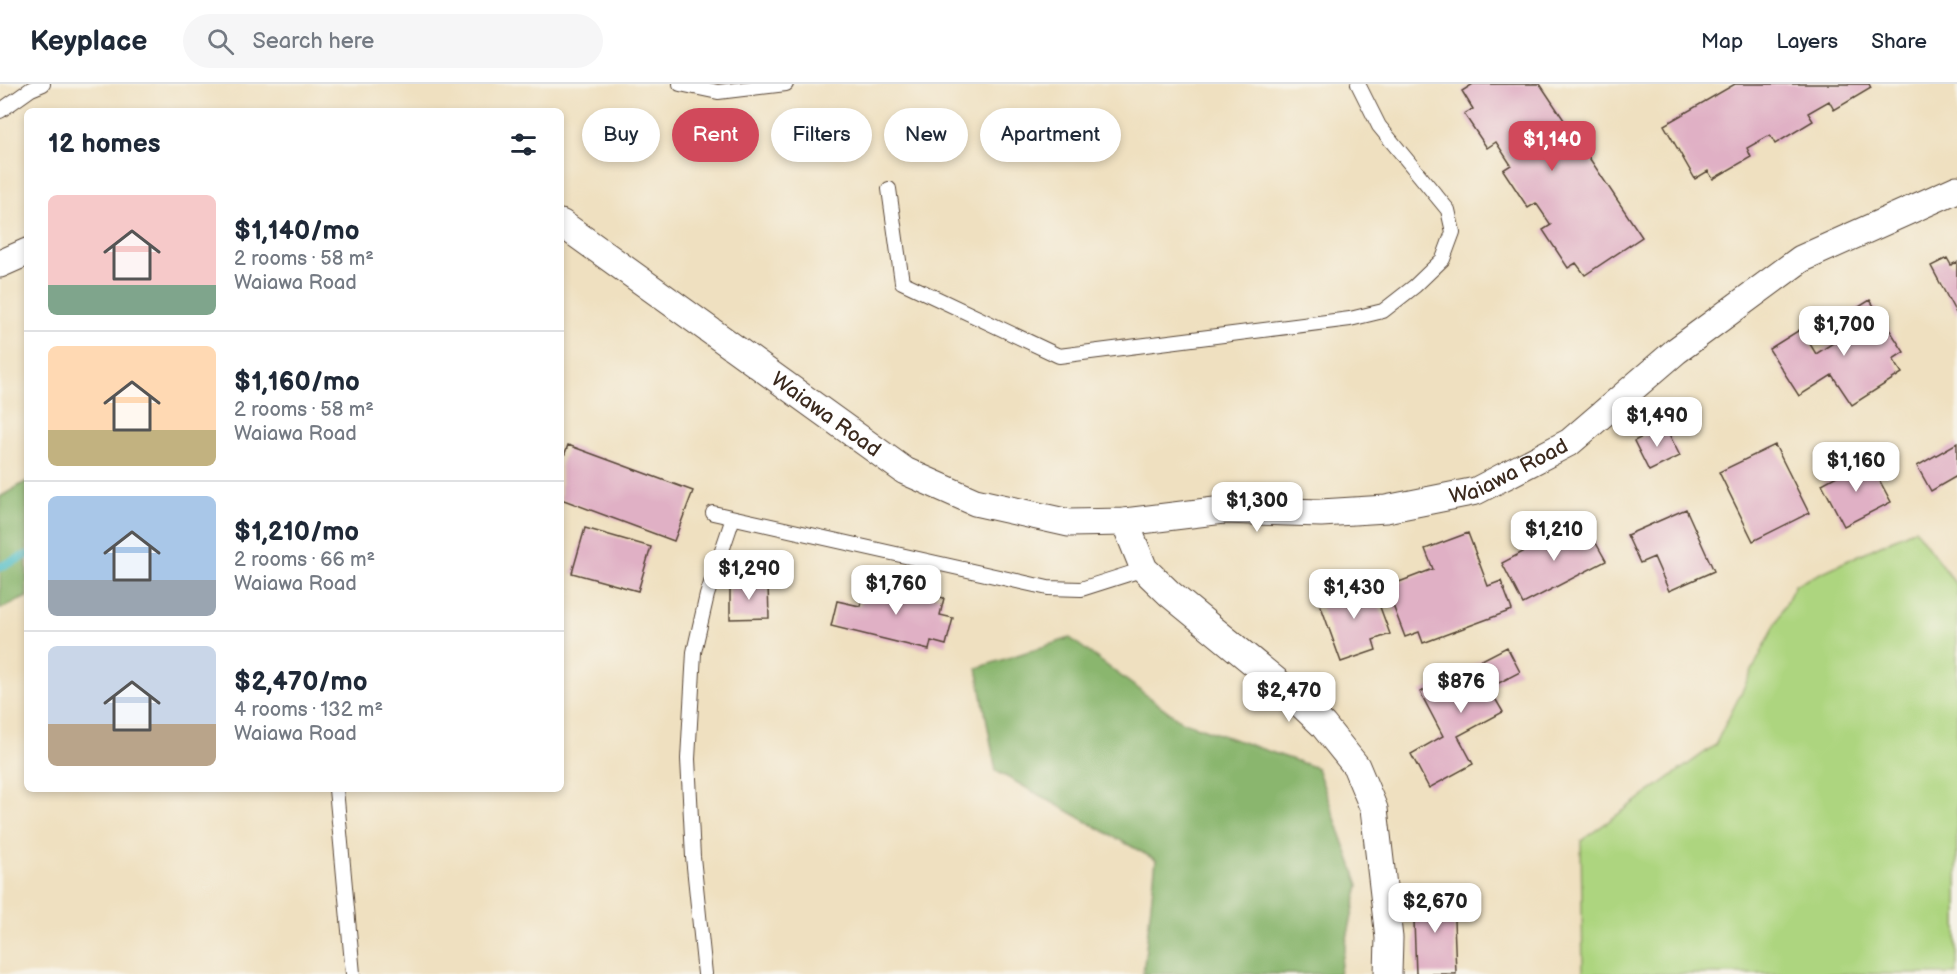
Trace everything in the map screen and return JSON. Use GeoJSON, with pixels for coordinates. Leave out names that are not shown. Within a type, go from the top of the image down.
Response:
{"type":"FeatureCollection","features":[{"type":"Feature","properties":{"kind":"street","name":"Waiawa Road"},"geometry":{"type":"LineString","coordinates":[[564,225],[905,471],[975,502],[1069,524],[1125,522],[1223,510],[1321,513],[1386,510],[1476,491],[1570,442],[1676,351],[1801,259],[1957,189]]}},
{"type":"Feature","properties":{"kind":"street"},"geometry":{"type":"LineString","coordinates":[[0,264],[24,253]]}},
{"type":"Feature","properties":{"kind":"street"},"geometry":{"type":"LineString","coordinates":[[1125,522],[1144,569],[1170,594],[1281,685],[1323,725],[1356,766],[1374,808],[1389,938],[1388,974]]}},
{"type":"Feature","properties":{"kind":"lane"},"geometry":{"type":"LineString","coordinates":[[0,111],[31,89],[43,84]]}},
{"type":"Feature","properties":{"kind":"lane"},"geometry":{"type":"LineString","coordinates":[[680,84],[718,92],[786,84]]}},
{"type":"Feature","properties":{"kind":"lane"},"geometry":{"type":"LineString","coordinates":[[889,189],[902,282],[1059,356],[1350,319],[1383,311],[1415,286],[1443,260],[1453,232],[1448,210],[1379,126],[1358,84]]}},
{"type":"Feature","properties":{"kind":"lane"},"geometry":{"type":"LineString","coordinates":[[713,513],[1048,588],[1081,589],[1144,569]]}},
{"type":"Feature","properties":{"kind":"lane"},"geometry":{"type":"LineString","coordinates":[[705,974],[693,856],[688,759],[694,652],[707,595],[733,518]]}},
{"type":"Feature","properties":{"kind":"lane"},"geometry":{"type":"LineString","coordinates":[[336,792],[353,974]]}},
{"type":"Feature","properties":{"kind":"green space"},"geometry":{"type":"Polygon","coordinates":[[[24,483],[24,598],[0,609],[0,497],[24,483]]]}},
{"type":"Feature","properties":{"kind":"green space"},"geometry":{"type":"Polygon","coordinates":[[[1915,529],[1957,586],[1957,974],[1583,974],[1581,841],[1715,745],[1795,585],[1915,529]]]}},
{"type":"Feature","properties":{"kind":"green space"},"geometry":{"type":"Polygon","coordinates":[[[1070,638],[1181,721],[1317,768],[1359,885],[1339,974],[1143,974],[1156,860],[996,771],[977,668],[1070,638]]]}},
{"type":"Feature","properties":{"kind":"building"},"geometry":{"type":"Polygon","coordinates":[[[1473,84],[1540,84],[1642,237],[1585,275],[1576,263],[1568,268],[1543,230],[1551,225],[1536,203],[1528,208],[1503,170],[1511,165],[1496,142],[1487,148],[1464,114],[1473,109],[1462,91],[1473,84]]]}},
{"type":"Feature","properties":{"kind":"building"},"geometry":{"type":"Polygon","coordinates":[[[1735,84],[1869,84],[1871,88],[1834,110],[1829,101],[1808,113],[1813,121],[1775,144],[1770,135],[1747,148],[1751,157],[1713,179],[1708,171],[1695,179],[1664,125],[1735,84]]]}},
{"type":"Feature","properties":{"kind":"building"},"geometry":{"type":"Polygon","coordinates":[[[1947,258],[1951,265],[1957,262],[1957,315],[1931,266],[1947,258]]]}},
{"type":"Feature","properties":{"kind":"building"},"geometry":{"type":"Polygon","coordinates":[[[1870,300],[1904,352],[1893,359],[1902,373],[1852,405],[1832,375],[1799,396],[1769,349],[1801,329],[1816,354],[1855,329],[1846,315],[1870,300]]]}},
{"type":"Feature","properties":{"kind":"building"},"geometry":{"type":"Polygon","coordinates":[[[1665,426],[1680,456],[1649,471],[1634,441],[1665,426]]]}},
{"type":"Feature","properties":{"kind":"building"},"geometry":{"type":"Polygon","coordinates":[[[1957,443],[1957,476],[1931,491],[1917,466],[1957,443]]]}},
{"type":"Feature","properties":{"kind":"building"},"geometry":{"type":"Polygon","coordinates":[[[568,445],[693,491],[674,541],[564,500],[564,456],[568,445]]]}},
{"type":"Feature","properties":{"kind":"building"},"geometry":{"type":"Polygon","coordinates":[[[1775,445],[1809,513],[1753,541],[1719,472],[1775,445]]]}},
{"type":"Feature","properties":{"kind":"building"},"geometry":{"type":"Polygon","coordinates":[[[1868,459],[1891,502],[1844,526],[1822,484],[1868,459]]]}},
{"type":"Feature","properties":{"kind":"building"},"geometry":{"type":"Polygon","coordinates":[[[1686,509],[1714,571],[1669,591],[1654,557],[1640,563],[1627,535],[1686,509]]]}},
{"type":"Feature","properties":{"kind":"building"},"geometry":{"type":"Polygon","coordinates":[[[1583,520],[1606,561],[1523,604],[1502,563],[1583,520]]]}},
{"type":"Feature","properties":{"kind":"building"},"geometry":{"type":"Polygon","coordinates":[[[585,528],[651,547],[638,591],[572,573],[585,528]]]}},
{"type":"Feature","properties":{"kind":"building"},"geometry":{"type":"Polygon","coordinates":[[[1468,533],[1488,586],[1501,581],[1512,610],[1423,643],[1419,632],[1405,637],[1386,587],[1433,569],[1425,549],[1468,533]]]}},
{"type":"Feature","properties":{"kind":"building"},"geometry":{"type":"Polygon","coordinates":[[[867,579],[944,598],[940,615],[953,618],[946,645],[931,641],[929,650],[831,626],[837,601],[860,606],[867,579]]]}},
{"type":"Feature","properties":{"kind":"building"},"geometry":{"type":"Polygon","coordinates":[[[1370,580],[1390,634],[1373,640],[1376,650],[1341,662],[1318,598],[1370,580]]]}},
{"type":"Feature","properties":{"kind":"building"},"geometry":{"type":"Polygon","coordinates":[[[730,584],[768,584],[769,618],[730,619],[730,584]]]}},
{"type":"Feature","properties":{"kind":"building"},"geometry":{"type":"Polygon","coordinates":[[[1507,647],[1520,672],[1489,688],[1503,712],[1458,736],[1473,764],[1429,788],[1411,754],[1443,736],[1420,692],[1507,647]]]}},
{"type":"Feature","properties":{"kind":"building"},"geometry":{"type":"Polygon","coordinates":[[[1453,893],[1456,974],[1416,974],[1413,894],[1453,893]]]}},
{"type":"Feature","properties":{"kind":"waterway"},"geometry":{"type":"LineString","coordinates":[[0,567],[24,556]]}}]}
